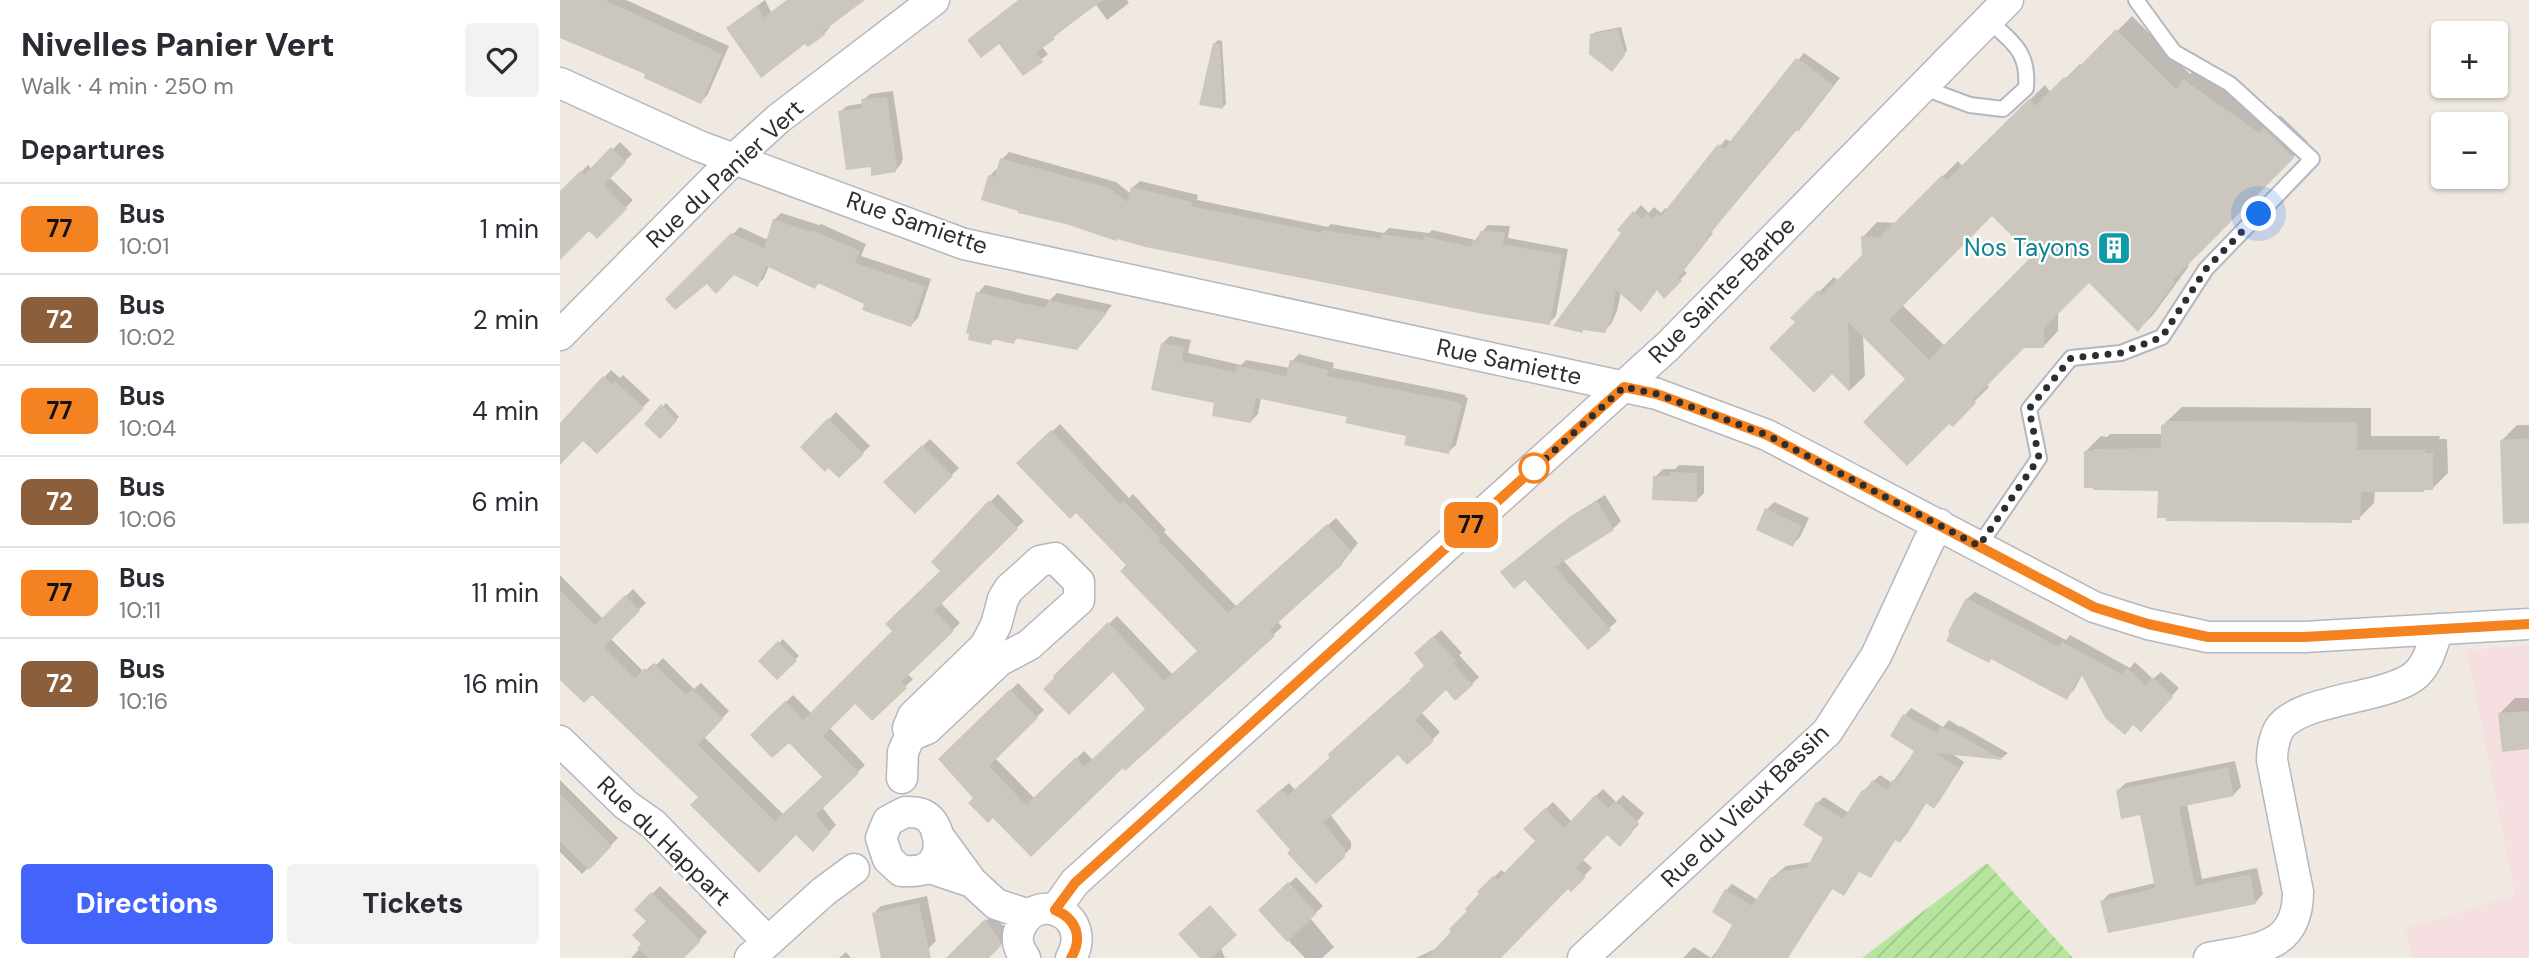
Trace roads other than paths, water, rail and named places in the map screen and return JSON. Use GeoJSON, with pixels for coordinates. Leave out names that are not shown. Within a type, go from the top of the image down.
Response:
{"type":"FeatureCollection","features":[{"type":"Feature","properties":{"kind":"street","name":"Rue du Panier Vert"},"geometry":{"type":"LineString","coordinates":[[560,335],[734,159],[778,119],[934,0]]}},
{"type":"Feature","properties":{"kind":"street","name":"Rue Sainte-Barbe"},"geometry":{"type":"LineString","coordinates":[[1025,958],[1017,942],[1018,932],[1624,387],[1678,336],[1998,10]]}},
{"type":"Feature","properties":{"kind":"street","name":"Rue Samiette"},"geometry":{"type":"LineString","coordinates":[[560,83],[734,159],[964,244],[1657,394],[1767,435],[2094,607],[2148,624],[2208,637],[2304,637],[2529,624]]}},
{"type":"Feature","properties":{"kind":"street","name":"Rue du Vieux Bassin"},"geometry":{"type":"LineString","coordinates":[[1583,958],[1827,732],[1876,656],[1928,543],[1940,524]]}},
{"type":"Feature","properties":{"kind":"street"},"geometry":{"type":"LineString","coordinates":[[910,736],[927,729],[999,661],[1029,645],[1079,600],[1080,582],[1055,558],[1040,561],[1009,589],[985,646],[913,716],[908,728],[910,736],[903,752],[902,778],[908,826],[888,859],[914,869],[972,882]]}},
{"type":"Feature","properties":{"kind":"street"},"geometry":{"type":"LineString","coordinates":[[2209,958],[2276,943],[2291,927],[2298,908],[2298,892],[2272,760],[2272,746],[2280,727],[2300,713],[2397,685],[2413,677],[2423,667],[2438,629]]}},
{"type":"Feature","properties":{"kind":"street","name":"Rue du Happart"},"geometry":{"type":"LineString","coordinates":[[560,741],[626,805],[653,824],[759,950]]}},
{"type":"Feature","properties":{"kind":"street"},"geometry":{"type":"LineString","coordinates":[[908,826],[996,904],[1064,914],[1076,930],[1078,939],[1071,958]]}},
{"type":"Feature","properties":{"kind":"street"},"geometry":{"type":"LineString","coordinates":[[759,950],[823,892],[908,826]]}},
{"type":"Feature","properties":{"kind":"street"},"geometry":{"type":"LineString","coordinates":[[855,869],[914,869],[932,864],[939,853],[908,826]]}},
{"type":"Feature","properties":{"kind":"lane"},"geometry":{"type":"LineString","coordinates":[[1979,546],[2039,458],[2029,409],[2071,358],[2121,353],[2162,337],[2206,269],[2312,159],[2230,84],[2174,52],[2136,0]]}},
{"type":"Feature","properties":{"kind":"lane"},"geometry":{"type":"LineString","coordinates":[[1924,88],[1970,106],[2003,109],[2026,88],[2028,68],[1998,10]]}},
{"type":"Feature","properties":{"kind":"place","name":"Nos Tayons"},"geometry":{"type":"Point","coordinates":[2114,248]}}]}
